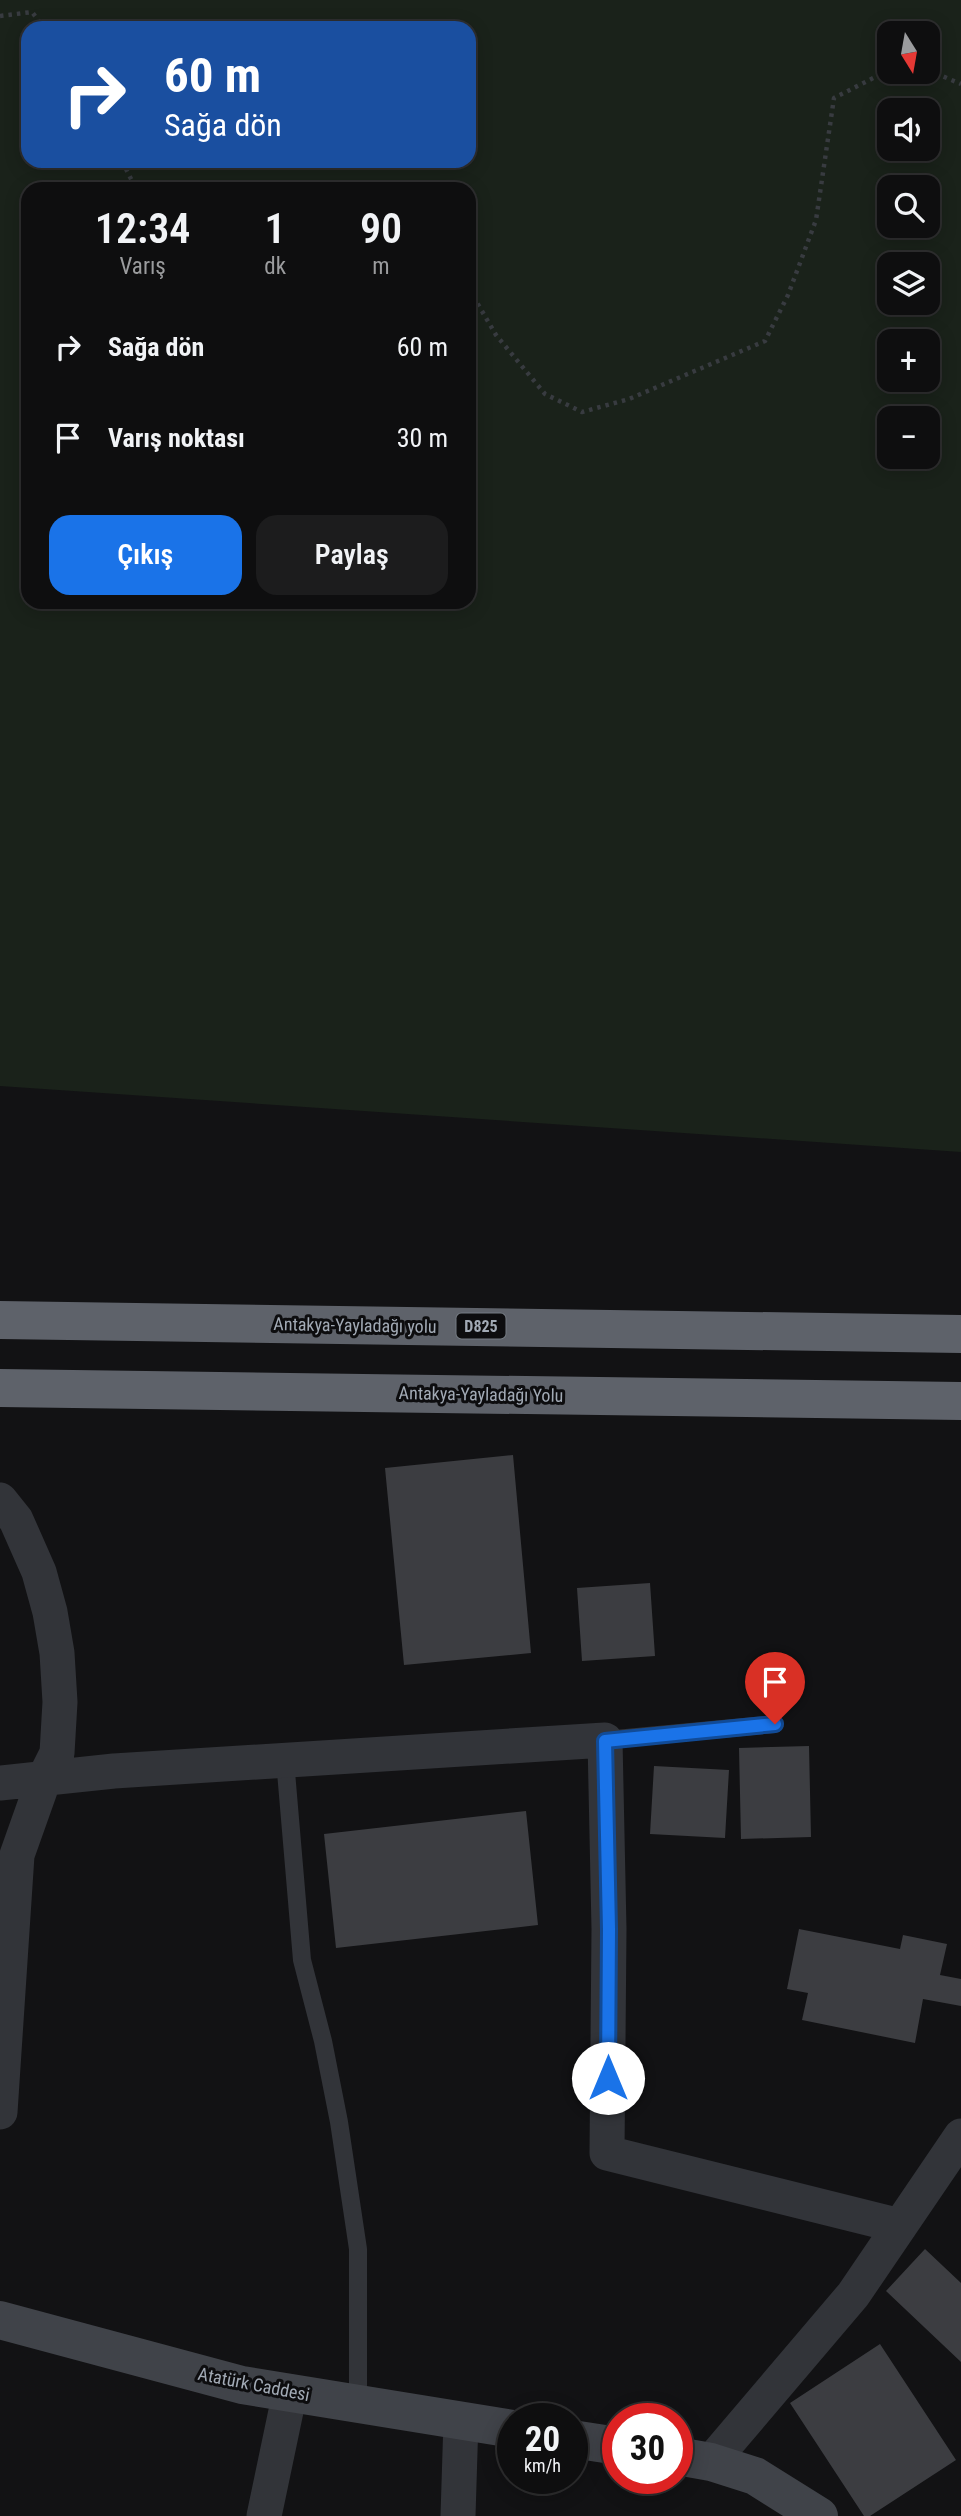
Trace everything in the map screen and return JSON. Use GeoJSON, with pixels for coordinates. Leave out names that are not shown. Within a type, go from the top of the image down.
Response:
{"type":"FeatureCollection","features":[{"type":"Feature","properties":{"kind":"highway","name":"Antakya-Yayladağı yolu"},"geometry":{"type":"LineString","coordinates":[[0,1320],[961,1334]]}},
{"type":"Feature","properties":{"kind":"highway","name":"Antakya-Yayladağı Yolu"},"geometry":{"type":"LineString","coordinates":[[0,1388],[961,1401]]}},
{"type":"Feature","properties":{"kind":"main road","name":"Atatürk Caddesi"},"geometry":{"type":"LineString","coordinates":[[0,2320],[242,2385],[497,2426]]}},
{"type":"Feature","properties":{"kind":"main road"},"geometry":{"type":"LineString","coordinates":[[694,2459],[755,2476],[819,2516]]}},
{"type":"Feature","properties":{"kind":"street"},"geometry":{"type":"LineString","coordinates":[[0,1500],[16,1520],[39,1572],[57,1653],[60,1702],[57,1753],[44,1779],[17,1855],[0,2112]]}},
{"type":"Feature","properties":{"kind":"street"},"geometry":{"type":"LineString","coordinates":[[0,1783],[114,1771],[605,1741],[609,1929],[607,2153],[900,2226]]}},
{"type":"Feature","properties":{"kind":"street"},"geometry":{"type":"LineString","coordinates":[[694,2459],[853,2295],[961,2136]]}},
{"type":"Feature","properties":{"kind":"street"},"geometry":{"type":"LineString","coordinates":[[264,2516],[290,2392]]}},
{"type":"Feature","properties":{"kind":"street"},"geometry":{"type":"LineString","coordinates":[[458,2516],[461,2420]]}},
{"type":"Feature","properties":{"kind":"lane"},"geometry":{"type":"LineString","coordinates":[[605,1741],[775,1724]]}},
{"type":"Feature","properties":{"kind":"lane"},"geometry":{"type":"LineString","coordinates":[[285,1760],[302,1960],[323,2041],[339,2122],[358,2249],[358,2404]]}},
{"type":"Feature","properties":{"kind":"path"},"geometry":{"type":"LineString","coordinates":[[0,16],[32,12],[39,21]]}},
{"type":"Feature","properties":{"kind":"path"},"geometry":{"type":"LineString","coordinates":[[940,75],[961,84]]}},
{"type":"Feature","properties":{"kind":"path"},"geometry":{"type":"LineString","coordinates":[[476,301],[496,335],[545,394],[582,412],[629,399],[765,341],[788,295],[816,220],[834,98],[877,76]]}},
{"type":"Feature","properties":{"kind":"shaded area"},"geometry":{"type":"Polygon","coordinates":[[[0,0],[961,0],[961,1152],[0,1086],[0,0]]]}},
{"type":"Feature","properties":{"kind":"building"},"geometry":{"type":"Polygon","coordinates":[[[513,1455],[531,1653],[404,1665],[385,1468],[513,1455]]]}},
{"type":"Feature","properties":{"kind":"building"},"geometry":{"type":"Polygon","coordinates":[[[650,1583],[655,1656],[582,1661],[577,1588],[650,1583]]]}},
{"type":"Feature","properties":{"kind":"building"},"geometry":{"type":"Polygon","coordinates":[[[809,1746],[811,1837],[741,1839],[739,1748],[809,1746]]]}},
{"type":"Feature","properties":{"kind":"building"},"geometry":{"type":"Polygon","coordinates":[[[654,1766],[729,1770],[725,1838],[650,1834],[654,1766]]]}},
{"type":"Feature","properties":{"kind":"building"},"geometry":{"type":"Polygon","coordinates":[[[526,1811],[538,1925],[336,1948],[324,1834],[526,1811]]]}},
{"type":"Feature","properties":{"kind":"building"},"geometry":{"type":"Polygon","coordinates":[[[799,1929],[900,1949],[903,1935],[947,1944],[940,1975],[961,1979],[961,2006],[923,1999],[915,2043],[802,2020],[808,1993],[787,1989],[799,1929]]]}},
{"type":"Feature","properties":{"kind":"building"},"geometry":{"type":"Polygon","coordinates":[[[925,2249],[961,2283],[961,2362],[886,2291],[925,2249]]]}},
{"type":"Feature","properties":{"kind":"building"},"geometry":{"type":"Polygon","coordinates":[[[880,2344],[956,2460],[870,2516],[864,2516],[790,2403],[880,2344]]]}},
{"type":"Feature","properties":{"kind":"route"},"geometry":{"type":"LineString","coordinates":[[608,2078],[609,1929],[605,1741],[775,1724]]}}]}
